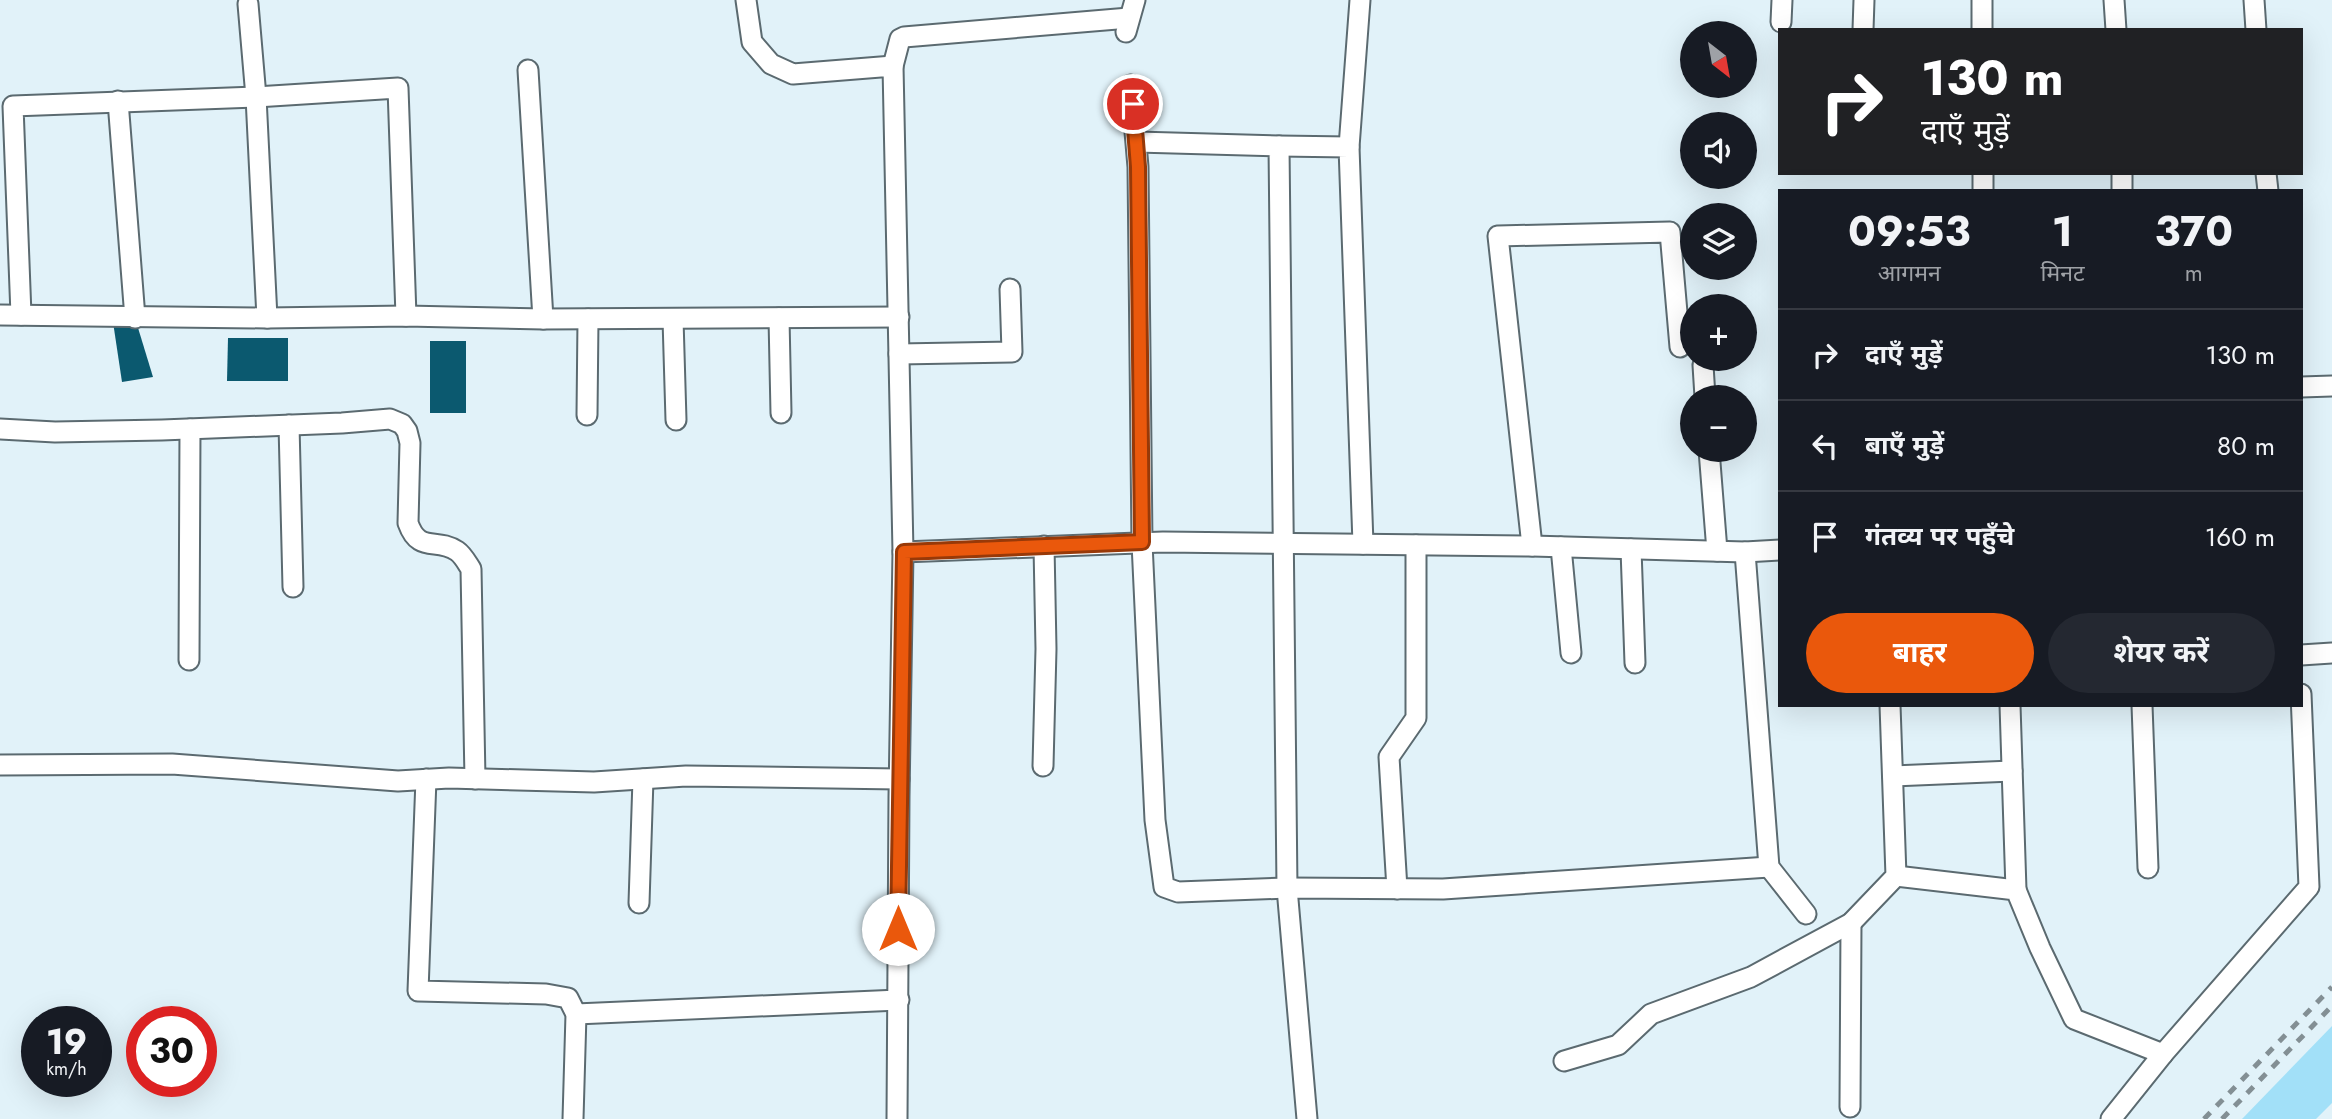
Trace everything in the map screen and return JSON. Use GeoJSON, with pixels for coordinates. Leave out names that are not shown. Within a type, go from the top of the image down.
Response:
{"type":"FeatureCollection","features":[{"type":"Feature","properties":{"kind":"street"},"geometry":{"type":"LineString","coordinates":[[746,0],[752,41],[771,64],[793,74],[892,66]]}},
{"type":"Feature","properties":{"kind":"street"},"geometry":{"type":"LineString","coordinates":[[1360,0],[1349,146],[1363,544]]}},
{"type":"Feature","properties":{"kind":"street"},"geometry":{"type":"LineString","coordinates":[[1782,0],[1782,22]]}},
{"type":"Feature","properties":{"kind":"street"},"geometry":{"type":"LineString","coordinates":[[1863,28],[1864,0]]}},
{"type":"Feature","properties":{"kind":"street"},"geometry":{"type":"LineString","coordinates":[[1982,0],[1982,28]]}},
{"type":"Feature","properties":{"kind":"street"},"geometry":{"type":"LineString","coordinates":[[2114,0],[2116,28]]}},
{"type":"Feature","properties":{"kind":"street"},"geometry":{"type":"LineString","coordinates":[[2254,0],[2256,28]]}},
{"type":"Feature","properties":{"kind":"street"},"geometry":{"type":"LineString","coordinates":[[248,4],[256,97],[267,318]]}},
{"type":"Feature","properties":{"kind":"street"},"geometry":{"type":"LineString","coordinates":[[897,1119],[899,779],[904,552],[892,66],[900,39],[904,37],[1130,17]]}},
{"type":"Feature","properties":{"kind":"street"},"geometry":{"type":"LineString","coordinates":[[528,70],[543,319]]}},
{"type":"Feature","properties":{"kind":"street"},"geometry":{"type":"LineString","coordinates":[[1132,85],[1137,142],[1142,542],[1155,820],[1164,887],[1178,891],[1287,888],[1443,889],[1769,867]]}},
{"type":"Feature","properties":{"kind":"street"},"geometry":{"type":"LineString","coordinates":[[21,315],[13,106],[256,97],[398,88],[406,316]]}},
{"type":"Feature","properties":{"kind":"street"},"geometry":{"type":"LineString","coordinates":[[118,101],[135,318]]}},
{"type":"Feature","properties":{"kind":"street"},"geometry":{"type":"LineString","coordinates":[[1137,142],[1349,146]]}},
{"type":"Feature","properties":{"kind":"street"},"geometry":{"type":"LineString","coordinates":[[1279,146],[1287,888],[1307,1119]]}},
{"type":"Feature","properties":{"kind":"street"},"geometry":{"type":"LineString","coordinates":[[1532,546],[1498,236],[1670,232],[1680,347]]}},
{"type":"Feature","properties":{"kind":"street"},"geometry":{"type":"LineString","coordinates":[[900,354],[1012,352],[1010,289]]}},
{"type":"Feature","properties":{"kind":"street"},"geometry":{"type":"LineString","coordinates":[[0,315],[543,319],[900,317]]}},
{"type":"Feature","properties":{"kind":"street"},"geometry":{"type":"LineString","coordinates":[[779,318],[781,413]]}},
{"type":"Feature","properties":{"kind":"street"},"geometry":{"type":"LineString","coordinates":[[587,415],[588,319]]}},
{"type":"Feature","properties":{"kind":"street"},"geometry":{"type":"LineString","coordinates":[[673,319],[676,419]]}},
{"type":"Feature","properties":{"kind":"street"},"geometry":{"type":"LineString","coordinates":[[2303,387],[2332,386]]}},
{"type":"Feature","properties":{"kind":"street"},"geometry":{"type":"LineString","coordinates":[[0,429],[55,432],[190,429],[390,419],[402,424],[410,443],[408,523],[411,531],[421,542],[443,546],[460,553],[471,569],[475,779]]}},
{"type":"Feature","properties":{"kind":"street"},"geometry":{"type":"LineString","coordinates":[[289,425],[293,587]]}},
{"type":"Feature","properties":{"kind":"street"},"geometry":{"type":"LineString","coordinates":[[190,429],[190,660]]}},
{"type":"Feature","properties":{"kind":"street"},"geometry":{"type":"LineString","coordinates":[[1710,462],[1717,551]]}},
{"type":"Feature","properties":{"kind":"street"},"geometry":{"type":"LineString","coordinates":[[904,552],[1142,542],[1778,550]]}},
{"type":"Feature","properties":{"kind":"street"},"geometry":{"type":"LineString","coordinates":[[1397,889],[1389,757],[1416,718],[1416,545]]}},
{"type":"Feature","properties":{"kind":"street"},"geometry":{"type":"LineString","coordinates":[[1043,766],[1046,649],[1044,547]]}},
{"type":"Feature","properties":{"kind":"street"},"geometry":{"type":"LineString","coordinates":[[1561,547],[1571,653]]}},
{"type":"Feature","properties":{"kind":"street"},"geometry":{"type":"LineString","coordinates":[[1632,549],[1635,663]]}},
{"type":"Feature","properties":{"kind":"street"},"geometry":{"type":"LineString","coordinates":[[1745,551],[1769,867],[1806,914]]}},
{"type":"Feature","properties":{"kind":"street"},"geometry":{"type":"LineString","coordinates":[[2303,655],[2332,653]]}},
{"type":"Feature","properties":{"kind":"street"},"geometry":{"type":"LineString","coordinates":[[1564,1061],[1618,1045],[1651,1014],[1751,976],[1851,923],[1896,876],[1890,707]]}},
{"type":"Feature","properties":{"kind":"street"},"geometry":{"type":"LineString","coordinates":[[2010,707],[2016,890],[2039,948],[2074,1019],[2163,1054]]}},
{"type":"Feature","properties":{"kind":"street"},"geometry":{"type":"LineString","coordinates":[[2141,707],[2148,868]]}},
{"type":"Feature","properties":{"kind":"street"},"geometry":{"type":"LineString","coordinates":[[2111,1119],[2163,1054],[2309,887],[2302,707]]}},
{"type":"Feature","properties":{"kind":"street"},"geometry":{"type":"LineString","coordinates":[[0,765],[172,764],[365,780],[594,782],[686,776],[899,779]]}},
{"type":"Feature","properties":{"kind":"street"},"geometry":{"type":"LineString","coordinates":[[1893,776],[2012,771]]}},
{"type":"Feature","properties":{"kind":"street"},"geometry":{"type":"LineString","coordinates":[[426,779],[418,991],[546,993],[568,998],[576,1014],[573,1119]]}},
{"type":"Feature","properties":{"kind":"street"},"geometry":{"type":"LineString","coordinates":[[639,903],[643,779]]}},
{"type":"Feature","properties":{"kind":"street"},"geometry":{"type":"LineString","coordinates":[[1896,876],[2016,890]]}},
{"type":"Feature","properties":{"kind":"street"},"geometry":{"type":"LineString","coordinates":[[1850,1107],[1851,923]]}},
{"type":"Feature","properties":{"kind":"street"},"geometry":{"type":"LineString","coordinates":[[576,1014],[898,1000]]}},
{"type":"Feature","properties":{"kind":"shaded area"},"geometry":{"type":"Polygon","coordinates":[[[2332,1026],[2332,1103],[2316,1119],[2242,1119],[2332,1026]]]}},
{"type":"Feature","properties":{"kind":"building"},"geometry":{"type":"Polygon","coordinates":[[[135,318],[153,377],[122,382],[113,322],[135,318]]]}},
{"type":"Feature","properties":{"kind":"building"},"geometry":{"type":"Polygon","coordinates":[[[228,338],[288,338],[288,381],[227,381],[228,338]]]}},
{"type":"Feature","properties":{"kind":"building"},"geometry":{"type":"Polygon","coordinates":[[[430,341],[466,341],[466,413],[430,413],[430,341]]]}},
{"type":"Feature","properties":{"kind":"railway"},"geometry":{"type":"LineString","coordinates":[[2204,1119],[2332,987]]}},
{"type":"Feature","properties":{"kind":"railway"},"geometry":{"type":"LineString","coordinates":[[2222,1119],[2332,1006]]}},
{"type":"Feature","properties":{"kind":"route"},"geometry":{"type":"LineString","coordinates":[[898,929],[904,552],[1142,542],[1138,167],[1133,104]]}}]}
